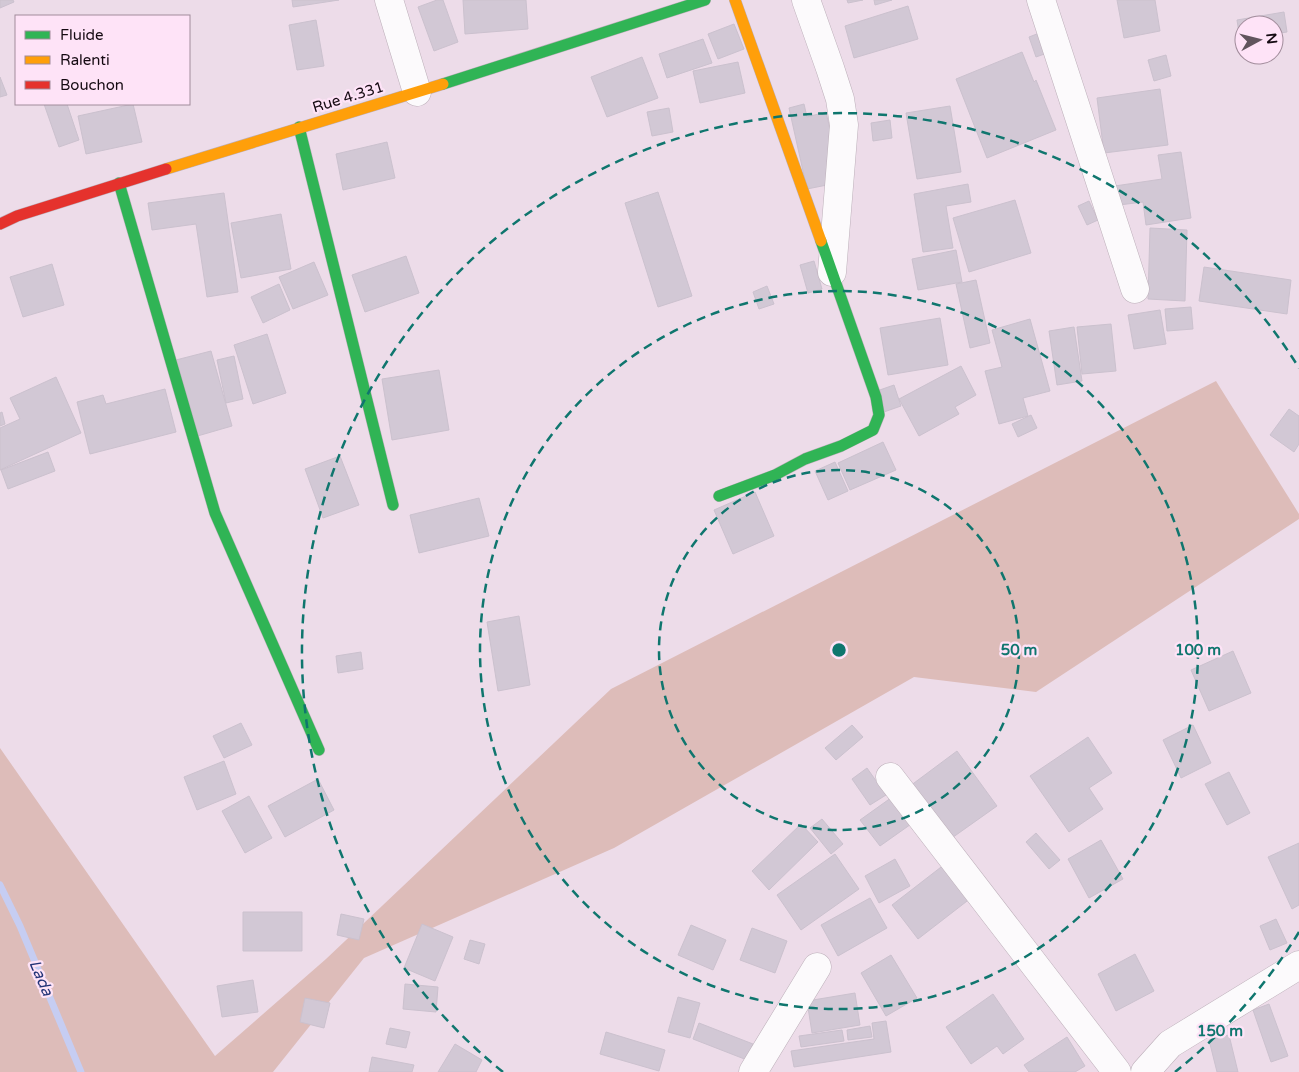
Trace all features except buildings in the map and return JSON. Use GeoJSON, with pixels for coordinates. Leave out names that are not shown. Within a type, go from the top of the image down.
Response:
{"type":"FeatureCollection","features":[{"type":"Feature","properties":{"kind":"street"},"geometry":{"type":"LineString","coordinates":[[389,0],[417,92]]}},
{"type":"Feature","properties":{"kind":"street","name":"Rue 4.331"},"geometry":{"type":"LineString","coordinates":[[0,224],[17,216],[119,183],[417,92],[706,0]]}},
{"type":"Feature","properties":{"kind":"street"},"geometry":{"type":"LineString","coordinates":[[719,496],[775,475],[805,459],[841,446],[873,430],[879,415],[876,397],[735,0]]}},
{"type":"Feature","properties":{"kind":"street"},"geometry":{"type":"LineString","coordinates":[[806,0],[840,99],[844,125],[832,272]]}},
{"type":"Feature","properties":{"kind":"street"},"geometry":{"type":"LineString","coordinates":[[1041,0],[1135,289]]}},
{"type":"Feature","properties":{"kind":"street"},"geometry":{"type":"LineString","coordinates":[[299,127],[393,505]]}},
{"type":"Feature","properties":{"kind":"street"},"geometry":{"type":"LineString","coordinates":[[119,183],[215,513],[319,750]]}},
{"type":"Feature","properties":{"kind":"street"},"geometry":{"type":"LineString","coordinates":[[890,777],[1117,1072]]}},
{"type":"Feature","properties":{"kind":"street"},"geometry":{"type":"LineString","coordinates":[[1145,1072],[1170,1044],[1299,965]]}},
{"type":"Feature","properties":{"kind":"street"},"geometry":{"type":"LineString","coordinates":[[753,1072],[817,968]]}},
{"type":"Feature","properties":{"kind":"shaded area"},"geometry":{"type":"Polygon","coordinates":[[[1216,381],[1299,514],[1299,519],[1036,692],[914,677],[614,848],[364,958],[273,1072],[0,1072],[0,748],[215,1056],[326,959],[611,689],[1216,381]]]}},
{"type":"Feature","properties":{"kind":"waterway","name":"Lada"},"geometry":{"type":"LineString","coordinates":[[0,885],[20,926],[81,1072]]}},
{"type":"Feature","properties":{"kind":"traffic: fast"},"geometry":{"type":"LineString","coordinates":[[443,84],[705,0]]}},
{"type":"Feature","properties":{"kind":"traffic: fast"},"geometry":{"type":"LineString","coordinates":[[299,127],[393,505]]}},
{"type":"Feature","properties":{"kind":"traffic: fast"},"geometry":{"type":"LineString","coordinates":[[119,183],[215,513],[319,750]]}},
{"type":"Feature","properties":{"kind":"traffic: fast"},"geometry":{"type":"LineString","coordinates":[[719,496],[775,475],[805,459],[841,446],[873,430],[879,415],[876,397],[821,241]]}},
{"type":"Feature","properties":{"kind":"traffic: slow"},"geometry":{"type":"LineString","coordinates":[[735,0],[821,241]]}},
{"type":"Feature","properties":{"kind":"traffic: slow"},"geometry":{"type":"LineString","coordinates":[[166,169],[443,84]]}},
{"type":"Feature","properties":{"kind":"traffic: jam"},"geometry":{"type":"LineString","coordinates":[[0,224],[17,216],[166,169]]}}]}
